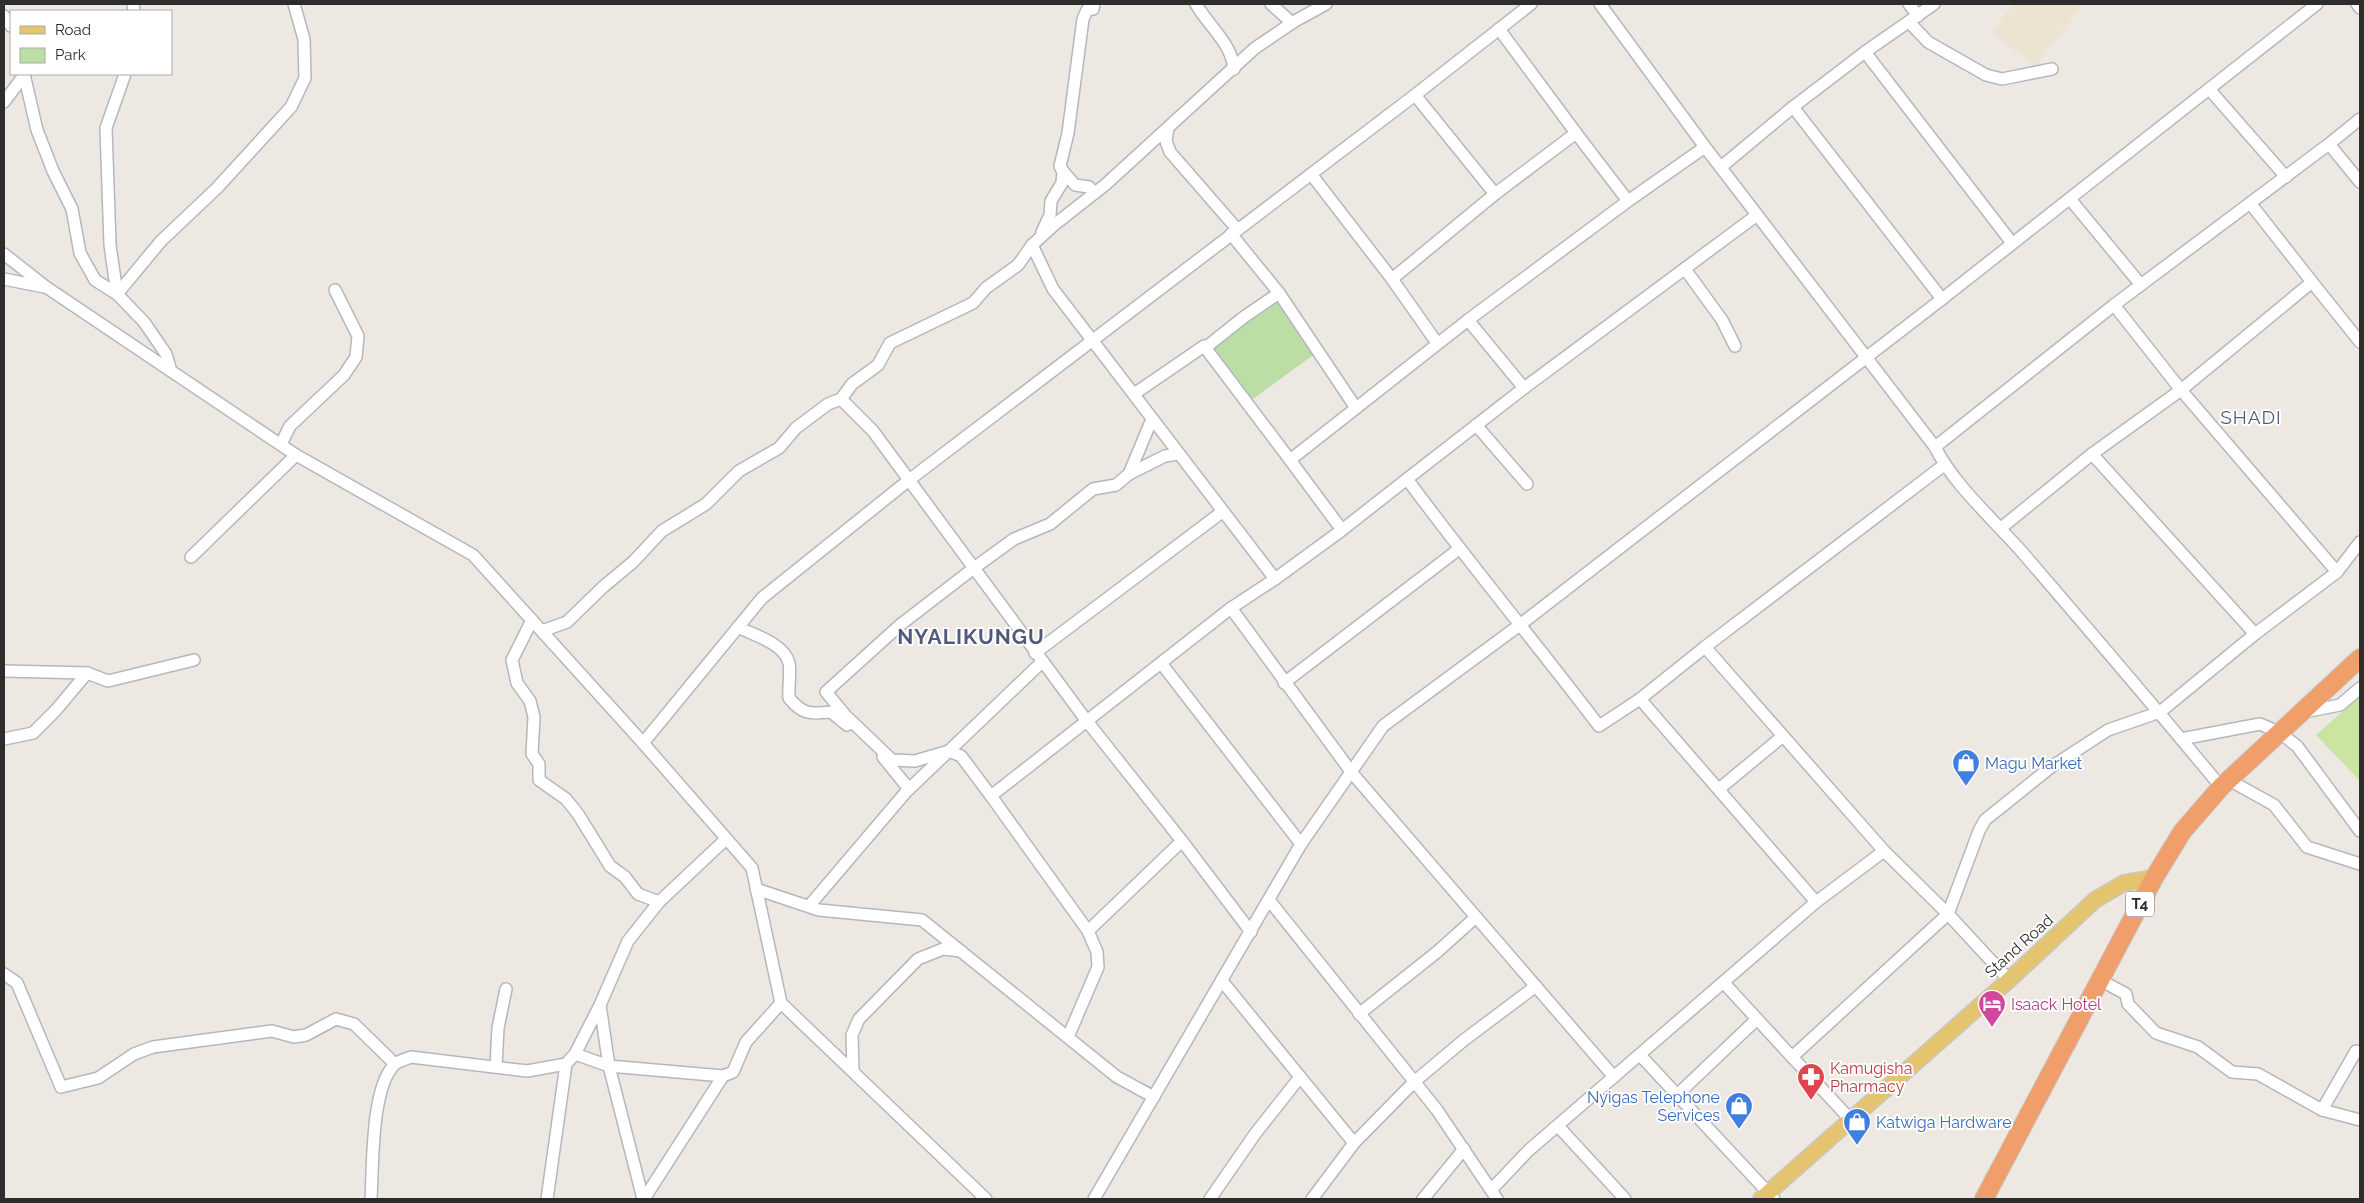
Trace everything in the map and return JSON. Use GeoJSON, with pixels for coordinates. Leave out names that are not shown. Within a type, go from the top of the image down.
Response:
{"type":"FeatureCollection","features":[{"type":"Feature","properties":{"kind":"highway","name":"T4"},"geometry":{"type":"LineString","coordinates":[[1984,1199],[2154,878],[2182,832],[2225,783],[2360,658]]}},
{"type":"Feature","properties":{"kind":"main road","name":"Stand Road"},"geometry":{"type":"LineString","coordinates":[[1768,1197],[1850,1119],[2009,980],[2095,900],[2124,883],[2154,878]]}},
{"type":"Feature","properties":{"kind":"street"},"geometry":{"type":"LineString","coordinates":[[117,294],[161,242],[217,188],[291,107],[305,78],[304,39],[294,4]]}},
{"type":"Feature","properties":{"kind":"street"},"geometry":{"type":"LineString","coordinates":[[542,631],[567,622],[603,587],[634,562],[662,531],[706,504],[739,471],[779,448],[796,428],[828,404],[841,399],[852,384],[878,365],[890,343],[973,303],[986,288],[1018,265],[1035,242],[1050,215],[1051,201],[1062,183],[1062,170],[1060,166],[1068,133],[1083,19],[1087,10],[1093,9],[1094,4]]}},
{"type":"Feature","properties":{"kind":"street"},"geometry":{"type":"LineString","coordinates":[[1196,4],[1224,41],[1232,56],[1234,68]]}},
{"type":"Feature","properties":{"kind":"street"},"geometry":{"type":"LineString","coordinates":[[1271,4],[1292,23]]}},
{"type":"Feature","properties":{"kind":"street"},"geometry":{"type":"LineString","coordinates":[[1035,242],[1148,146],[1255,48],[1292,23],[1326,4]]}},
{"type":"Feature","properties":{"kind":"street"},"geometry":{"type":"LineString","coordinates":[[643,743],[762,598],[909,480],[1091,339],[1415,95],[1531,4]]}},
{"type":"Feature","properties":{"kind":"street"},"geometry":{"type":"LineString","coordinates":[[1600,4],[1705,147],[1934,446],[1944,465],[2001,528],[2160,712],[2181,739],[2225,783],[2274,805],[2307,847],[2360,864]]}},
{"type":"Feature","properties":{"kind":"street"},"geometry":{"type":"LineString","coordinates":[[1909,4],[1913,19],[1928,42],[1986,74],[2002,79],[2052,69]]}},
{"type":"Feature","properties":{"kind":"street"},"geometry":{"type":"LineString","coordinates":[[1721,167],[1865,52],[1934,4]]}},
{"type":"Feature","properties":{"kind":"street"},"geometry":{"type":"LineString","coordinates":[[1094,1199],[1301,844],[1383,726],[1521,624],[1942,299],[2317,4]]}},
{"type":"Feature","properties":{"kind":"street"},"geometry":{"type":"LineString","coordinates":[[2357,4],[2360,8]]}},
{"type":"Feature","properties":{"kind":"street"},"geometry":{"type":"LineString","coordinates":[[1499,29],[1628,201]]}},
{"type":"Feature","properties":{"kind":"street"},"geometry":{"type":"LineString","coordinates":[[1865,52],[2012,243]]}},
{"type":"Feature","properties":{"kind":"street"},"geometry":{"type":"LineString","coordinates":[[24,75],[37,130],[52,171],[72,210],[80,253],[95,280],[117,294],[144,322],[166,354],[171,371]]}},
{"type":"Feature","properties":{"kind":"street"},"geometry":{"type":"LineString","coordinates":[[4,102],[24,75]]}},
{"type":"Feature","properties":{"kind":"street"},"geometry":{"type":"LineString","coordinates":[[117,294],[110,245],[106,128],[124,75]]}},
{"type":"Feature","properties":{"kind":"street"},"geometry":{"type":"LineString","coordinates":[[2209,89],[2286,177]]}},
{"type":"Feature","properties":{"kind":"street"},"geometry":{"type":"LineString","coordinates":[[1415,95],[1495,194]]}},
{"type":"Feature","properties":{"kind":"street"},"geometry":{"type":"LineString","coordinates":[[1793,108],[1942,299]]}},
{"type":"Feature","properties":{"kind":"street"},"geometry":{"type":"LineString","coordinates":[[1934,446],[2114,305],[2286,177],[2360,119]]}},
{"type":"Feature","properties":{"kind":"street"},"geometry":{"type":"LineString","coordinates":[[1168,128],[1166,141],[1170,152],[1234,232],[1279,293],[1356,408]]}},
{"type":"Feature","properties":{"kind":"street"},"geometry":{"type":"LineString","coordinates":[[1392,279],[1495,194],[1576,133]]}},
{"type":"Feature","properties":{"kind":"street"},"geometry":{"type":"LineString","coordinates":[[2329,144],[2360,182]]}},
{"type":"Feature","properties":{"kind":"street"},"geometry":{"type":"LineString","coordinates":[[1148,146],[1170,152]]}},
{"type":"Feature","properties":{"kind":"street"},"geometry":{"type":"LineString","coordinates":[[1290,460],[1437,343],[1628,201],[1705,147]]}},
{"type":"Feature","properties":{"kind":"street"},"geometry":{"type":"LineString","coordinates":[[1062,170],[1075,186],[1089,187],[1094,193]]}},
{"type":"Feature","properties":{"kind":"street"},"geometry":{"type":"LineString","coordinates":[[1310,174],[1392,279],[1437,343]]}},
{"type":"Feature","properties":{"kind":"street"},"geometry":{"type":"LineString","coordinates":[[2070,199],[2141,285]]}},
{"type":"Feature","properties":{"kind":"street"},"geometry":{"type":"LineString","coordinates":[[2250,203],[2360,342]]}},
{"type":"Feature","properties":{"kind":"street"},"geometry":{"type":"LineString","coordinates":[[991,796],[1231,608],[1275,580],[1342,530],[1524,388],[1757,215]]}},
{"type":"Feature","properties":{"kind":"street"},"geometry":{"type":"LineString","coordinates":[[1035,242],[1053,289],[1275,580]]}},
{"type":"Feature","properties":{"kind":"street"},"geometry":{"type":"LineString","coordinates":[[4,254],[46,287],[296,455],[473,555],[643,743],[752,868],[781,1003],[986,1199]]}},
{"type":"Feature","properties":{"kind":"street"},"geometry":{"type":"LineString","coordinates":[[1685,269],[1722,320],[1735,346]]}},
{"type":"Feature","properties":{"kind":"street"},"geometry":{"type":"LineString","coordinates":[[4,279],[46,287]]}},
{"type":"Feature","properties":{"kind":"street"},"geometry":{"type":"LineString","coordinates":[[2001,528],[2092,454],[2181,390],[2312,282]]}},
{"type":"Feature","properties":{"kind":"street"},"geometry":{"type":"LineString","coordinates":[[281,444],[290,426],[344,375],[356,357],[358,336],[335,290]]}},
{"type":"Feature","properties":{"kind":"street"},"geometry":{"type":"LineString","coordinates":[[1134,394],[1204,346],[1206,348],[1244,317],[1279,293]]}},
{"type":"Feature","properties":{"kind":"street"},"geometry":{"type":"LineString","coordinates":[[2114,305],[2181,390],[2337,572]]}},
{"type":"Feature","properties":{"kind":"street"},"geometry":{"type":"LineString","coordinates":[[1468,320],[1524,388]]}},
{"type":"Feature","properties":{"kind":"street"},"geometry":{"type":"LineString","coordinates":[[1206,348],[1342,530]]}},
{"type":"Feature","properties":{"kind":"street"},"geometry":{"type":"LineString","coordinates":[[841,399],[873,430],[1034,653],[1182,841],[1250,932]]}},
{"type":"Feature","properties":{"kind":"street"},"geometry":{"type":"LineString","coordinates":[[1129,474],[1152,419]]}},
{"type":"Feature","properties":{"kind":"street"},"geometry":{"type":"LineString","coordinates":[[1476,425],[1527,484]]}},
{"type":"Feature","properties":{"kind":"street"},"geometry":{"type":"LineString","coordinates":[[1068,1037],[1098,967],[1097,952],[1088,931],[961,756],[949,751],[915,761],[892,760],[846,716],[826,692],[905,620],[1014,539],[1050,524],[1093,489],[1116,485],[1129,474],[1165,456],[1178,454]]}},
{"type":"Feature","properties":{"kind":"street"},"geometry":{"type":"LineString","coordinates":[[2092,454],[2255,634]]}},
{"type":"Feature","properties":{"kind":"street"},"geometry":{"type":"LineString","coordinates":[[191,557],[296,455]]}},
{"type":"Feature","properties":{"kind":"street"},"geometry":{"type":"LineString","coordinates":[[1408,479],[1459,549],[1521,624],[1599,726],[1640,699],[1705,646],[1944,465]]}},
{"type":"Feature","properties":{"kind":"street"},"geometry":{"type":"LineString","coordinates":[[1034,653],[1222,512]]}},
{"type":"Feature","properties":{"kind":"street"},"geometry":{"type":"LineString","coordinates":[[1792,1057],[1948,914],[1979,830],[1985,820],[2051,767],[2108,730],[2160,712],[2255,634],[2337,572],[2360,542]]}},
{"type":"Feature","properties":{"kind":"street"},"geometry":{"type":"LineString","coordinates":[[1284,683],[1459,549]]}},
{"type":"Feature","properties":{"kind":"street"},"geometry":{"type":"LineString","coordinates":[[1231,608],[1284,683],[1352,773],[1614,1077]]}},
{"type":"Feature","properties":{"kind":"street"},"geometry":{"type":"LineString","coordinates":[[532,620],[512,660],[518,683],[530,701],[534,717],[532,754],[540,764],[539,780],[566,798],[610,866],[625,877],[638,894],[659,902]]}},
{"type":"Feature","properties":{"kind":"street"},"geometry":{"type":"LineString","coordinates":[[738,627],[766,640],[782,651],[789,662],[789,698],[800,711],[814,713],[831,712],[884,759],[909,789]]}},
{"type":"Feature","properties":{"kind":"street"},"geometry":{"type":"LineString","coordinates":[[1705,646],[1884,851],[1948,914],[2009,980]]}},
{"type":"Feature","properties":{"kind":"street"},"geometry":{"type":"LineString","coordinates":[[4,671],[87,673],[108,681],[194,660]]}},
{"type":"Feature","properties":{"kind":"street"},"geometry":{"type":"LineString","coordinates":[[809,906],[909,789],[1042,662]]}},
{"type":"Feature","properties":{"kind":"street"},"geometry":{"type":"LineString","coordinates":[[1160,664],[1301,844]]}},
{"type":"Feature","properties":{"kind":"street"},"geometry":{"type":"LineString","coordinates":[[4,739],[33,733],[56,710],[87,673]]}},
{"type":"Feature","properties":{"kind":"street"},"geometry":{"type":"LineString","coordinates":[[2300,713],[2340,705],[2360,688]]}},
{"type":"Feature","properties":{"kind":"street"},"geometry":{"type":"LineString","coordinates":[[1640,699],[1816,902]]}},
{"type":"Feature","properties":{"kind":"street"},"geometry":{"type":"LineString","coordinates":[[2181,739],[2260,724],[2279,732],[2297,746],[2360,831]]}},
{"type":"Feature","properties":{"kind":"street"},"geometry":{"type":"LineString","coordinates":[[1719,790],[1783,736]]}},
{"type":"Feature","properties":{"kind":"street"},"geometry":{"type":"LineString","coordinates":[[547,1199],[566,1064],[575,1054],[600,1005],[628,941],[659,902],[726,839]]}},
{"type":"Feature","properties":{"kind":"street"},"geometry":{"type":"LineString","coordinates":[[1088,931],[1182,841]]}},
{"type":"Feature","properties":{"kind":"street"},"geometry":{"type":"LineString","coordinates":[[1269,900],[1437,1110],[1494,1195],[1528,1151],[1816,902],[1884,851]]}},
{"type":"Feature","properties":{"kind":"street"},"geometry":{"type":"LineString","coordinates":[[756,889],[819,910],[922,920],[1117,1077],[1154,1097]]}},
{"type":"Feature","properties":{"kind":"street"},"geometry":{"type":"LineString","coordinates":[[1359,1014],[1437,952],[1476,918]]}},
{"type":"Feature","properties":{"kind":"street"},"geometry":{"type":"LineString","coordinates":[[853,1071],[852,1035],[859,1018],[918,959],[943,950],[961,951]]}},
{"type":"Feature","properties":{"kind":"street"},"geometry":{"type":"LineString","coordinates":[[4,974],[17,982],[61,1087],[98,1078],[134,1054],[153,1047],[272,1031],[294,1037],[306,1035],[336,1019],[354,1024],[395,1064]]}},
{"type":"Feature","properties":{"kind":"street"},"geometry":{"type":"LineString","coordinates":[[2100,980],[2126,994],[2128,1004],[2156,1033],[2198,1047],[2232,1072],[2258,1074],[2322,1110],[2360,1120]]}},
{"type":"Feature","properties":{"kind":"street"},"geometry":{"type":"LineString","coordinates":[[1222,981],[1354,1143]]}},
{"type":"Feature","properties":{"kind":"street"},"geometry":{"type":"LineString","coordinates":[[1724,983],[1850,1119]]}},
{"type":"Feature","properties":{"kind":"street"},"geometry":{"type":"LineString","coordinates":[[1312,1199],[1354,1143],[1414,1082],[1464,1040],[1536,986]]}},
{"type":"Feature","properties":{"kind":"street"},"geometry":{"type":"LineString","coordinates":[[496,1067],[498,1028],[506,989]]}},
{"type":"Feature","properties":{"kind":"street"},"geometry":{"type":"LineString","coordinates":[[575,1054],[609,1066],[723,1076],[733,1072],[746,1042],[781,1003]]}},
{"type":"Feature","properties":{"kind":"street"},"geometry":{"type":"LineString","coordinates":[[600,1005],[609,1066],[644,1199]]}},
{"type":"Feature","properties":{"kind":"street"},"geometry":{"type":"LineString","coordinates":[[1677,1095],[1757,1019]]}},
{"type":"Feature","properties":{"kind":"street"},"geometry":{"type":"LineString","coordinates":[[2322,1110],[2356,1051],[2360,1052]]}},
{"type":"Feature","properties":{"kind":"street"},"geometry":{"type":"LineString","coordinates":[[1640,1056],[1768,1197]]}},
{"type":"Feature","properties":{"kind":"street"},"geometry":{"type":"LineString","coordinates":[[371,1199],[378,1097],[384,1079],[395,1064],[411,1057],[527,1071],[566,1064]]}},
{"type":"Feature","properties":{"kind":"street"},"geometry":{"type":"LineString","coordinates":[[644,1199],[723,1076]]}},
{"type":"Feature","properties":{"kind":"street"},"geometry":{"type":"LineString","coordinates":[[1210,1199],[1255,1134],[1300,1078]]}},
{"type":"Feature","properties":{"kind":"street"},"geometry":{"type":"LineString","coordinates":[[1558,1126],[1626,1199]]}},
{"type":"Feature","properties":{"kind":"street"},"geometry":{"type":"LineString","coordinates":[[1423,1199],[1464,1149]]}},
{"type":"Feature","properties":{"kind":"shaded area"},"geometry":{"type":"Polygon","coordinates":[[[2013,4],[2084,4],[2035,67],[1991,32],[2013,4]]]}},
{"type":"Feature","properties":{"kind":"green space"},"geometry":{"type":"Polygon","coordinates":[[[1277,298],[1316,353],[1250,401],[1205,348],[1277,298]]]}},
{"type":"Feature","properties":{"kind":"green space"},"geometry":{"type":"Polygon","coordinates":[[[2360,696],[2360,781],[2316,735],[2360,696]]]}},
{"type":"Feature","properties":{"kind":"place","name":"Magu Market"},"geometry":{"type":"Point","coordinates":[1966,787]}},
{"type":"Feature","properties":{"kind":"place","name":"Isaack Hotel"},"geometry":{"type":"Point","coordinates":[1992,1028]}},
{"type":"Feature","properties":{"kind":"place","name":"Kamugisha Pharmacy"},"geometry":{"type":"Point","coordinates":[1811,1101]}},
{"type":"Feature","properties":{"kind":"place","name":"Nyigas Telephone Services"},"geometry":{"type":"Point","coordinates":[1739,1130]}},
{"type":"Feature","properties":{"kind":"place","name":"Katwiga Hardware"},"geometry":{"type":"Point","coordinates":[1857,1146]}},
{"type":"Feature","properties":{"kind":"district","name":"SHADI"},"geometry":{"type":"Point","coordinates":[2251,417]}},
{"type":"Feature","properties":{"kind":"district","name":"NYALIKUNGU"},"geometry":{"type":"Point","coordinates":[971,636]}}]}
